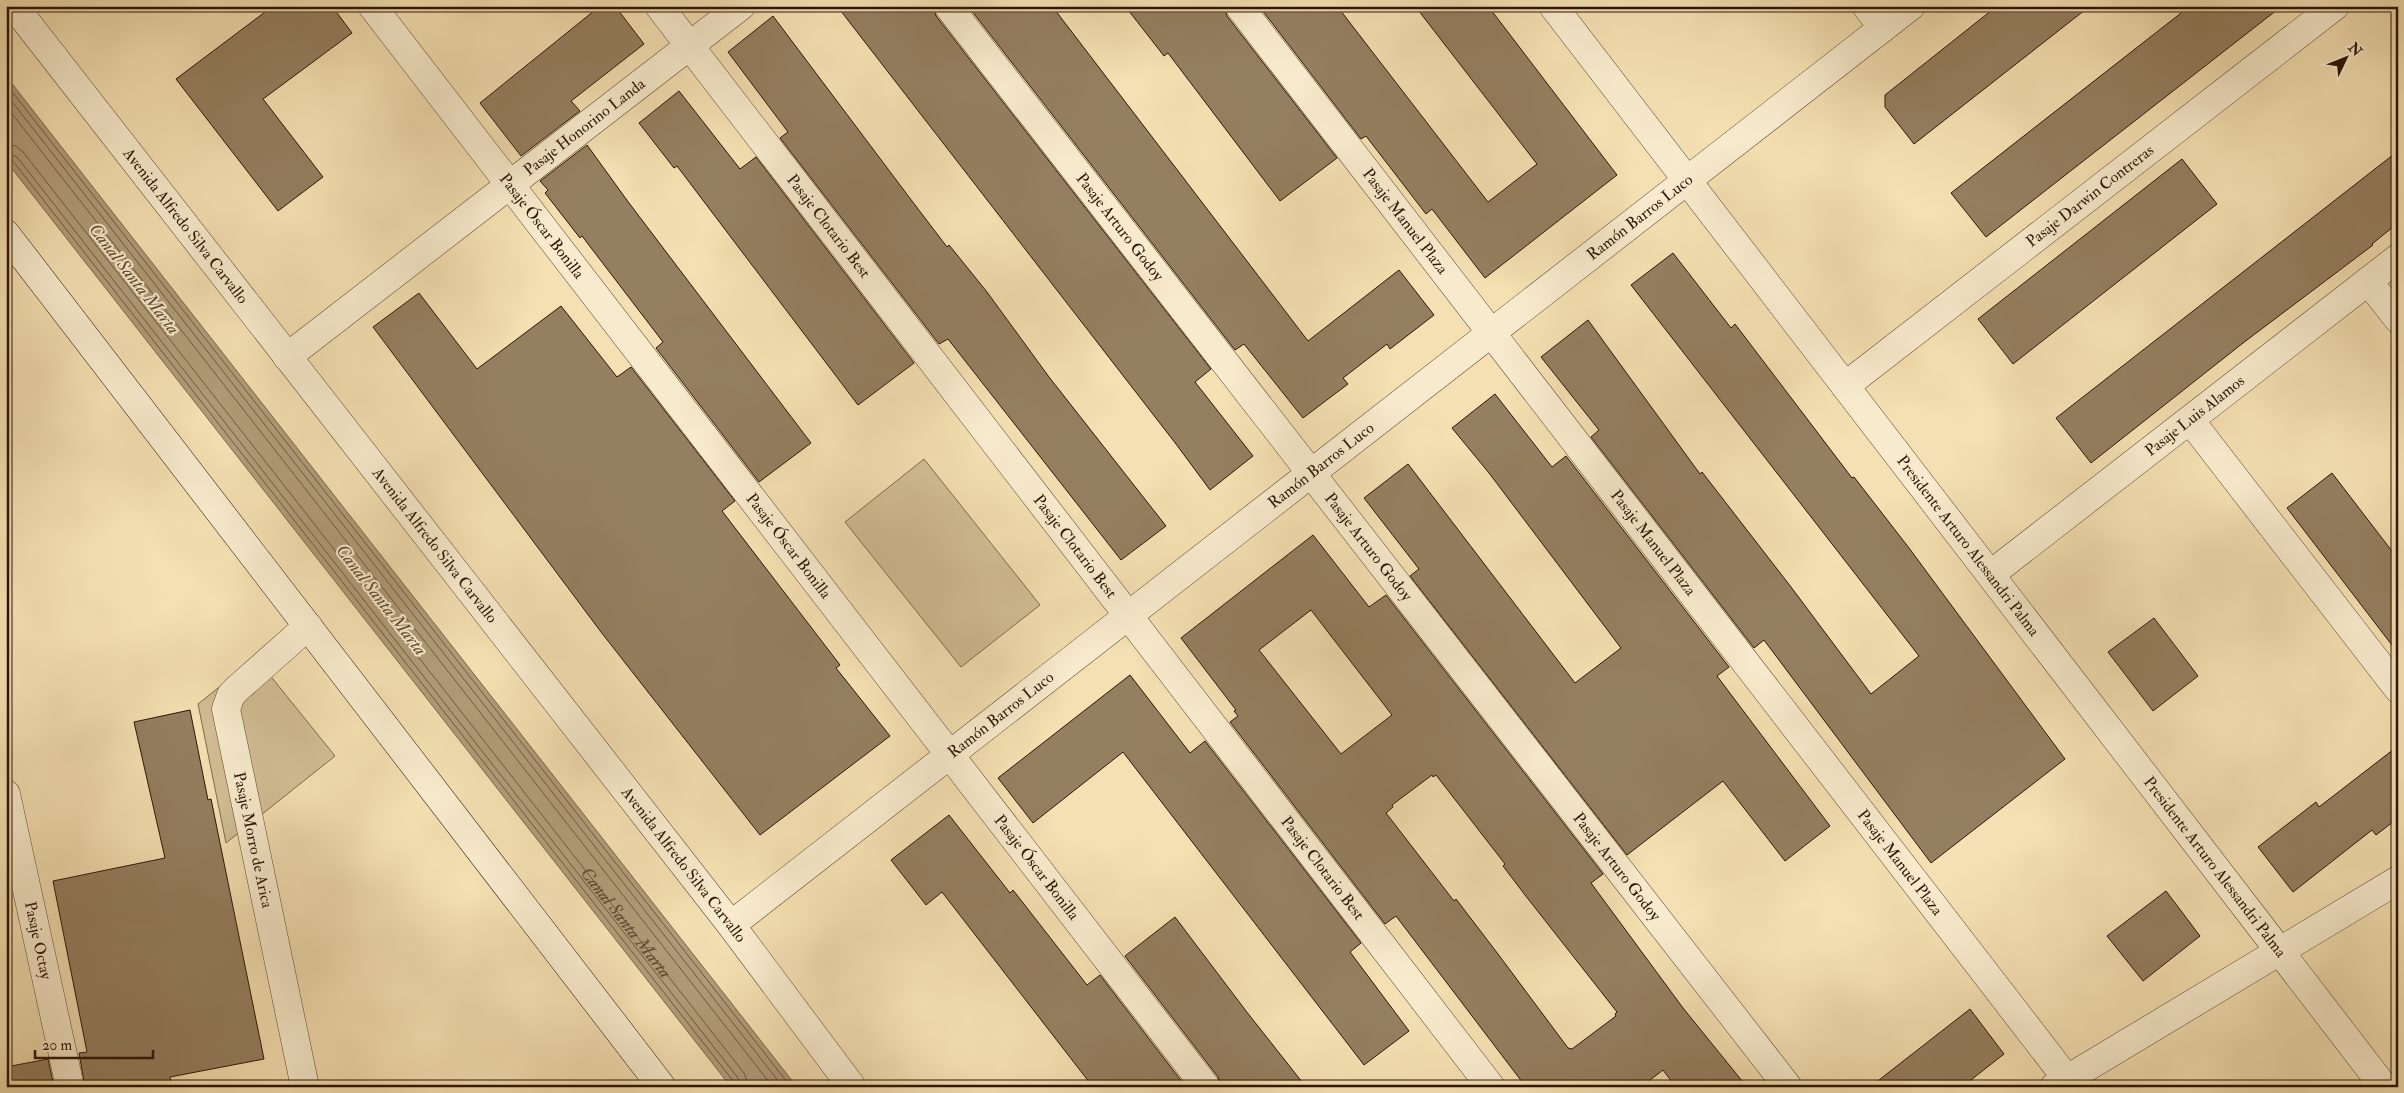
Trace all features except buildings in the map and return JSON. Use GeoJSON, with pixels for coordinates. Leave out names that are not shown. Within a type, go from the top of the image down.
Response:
{"type":"FeatureCollection","features":[{"type":"Feature","properties":{"kind":"street","name":"Avenida Alfredo Silva Carvallo"},"geometry":{"type":"LineString","coordinates":[[14,6],[731,925],[852,1087]]}},
{"type":"Feature","properties":{"kind":"street","name":"Pasaje Óscar Bonilla"},"geometry":{"type":"LineString","coordinates":[[372,6],[1206,1087]]}},
{"type":"Feature","properties":{"kind":"street","name":"Pasaje Clotario Best"},"geometry":{"type":"LineString","coordinates":[[659,6],[1491,1087]]}},
{"type":"Feature","properties":{"kind":"street","name":"Pasaje Honorino Landa"},"geometry":{"type":"LineString","coordinates":[[287,356],[741,6]]}},
{"type":"Feature","properties":{"kind":"street","name":"Pasaje Arturo Godoy"},"geometry":{"type":"LineString","coordinates":[[948,6],[1788,1087]]}},
{"type":"Feature","properties":{"kind":"street","name":"Pasaje Manuel Plaza"},"geometry":{"type":"LineString","coordinates":[[1240,6],[2061,1083]]}},
{"type":"Feature","properties":{"kind":"street","name":"Presidente Arturo Alessandri Palma"},"geometry":{"type":"LineString","coordinates":[[1553,6],[2281,950],[2384,1087]]}},
{"type":"Feature","properties":{"kind":"street"},"geometry":{"type":"LineString","coordinates":[[1866,6],[1883,28]]}},
{"type":"Feature","properties":{"kind":"street","name":"Ramón Barros Luco"},"geometry":{"type":"LineString","coordinates":[[731,925],[1911,6]]}},
{"type":"Feature","properties":{"kind":"street","name":"Pasaje Darwin Contreras"},"geometry":{"type":"LineString","coordinates":[[1845,386],[2335,6]]}},
{"type":"Feature","properties":{"kind":"street"},"geometry":{"type":"LineString","coordinates":[[6,234],[662,1087]]}},
{"type":"Feature","properties":{"kind":"street","name":"Pasaje Luis Alamos"},"geometry":{"type":"LineString","coordinates":[[1990,574],[2398,258]]}},
{"type":"Feature","properties":{"kind":"street"},"geometry":{"type":"LineString","coordinates":[[2368,281],[2398,319]]}},
{"type":"Feature","properties":{"kind":"street"},"geometry":{"type":"LineString","coordinates":[[2190,420],[2398,689]]}},
{"type":"Feature","properties":{"kind":"street","name":"Pasaje Morro de Arica"},"geometry":{"type":"LineString","coordinates":[[305,1087],[226,710],[231,695],[308,626]]}},
{"type":"Feature","properties":{"kind":"street","name":"Pasaje Octay"},"geometry":{"type":"LineString","coordinates":[[6,794],[70,1087]]}},
{"type":"Feature","properties":{"kind":"street"},"geometry":{"type":"LineString","coordinates":[[2061,1083],[2398,880]]}},
{"type":"Feature","properties":{"kind":"shaded area"},"geometry":{"type":"Polygon","coordinates":[[[924,459],[1040,605],[961,667],[845,522],[924,459]]]}},
{"type":"Feature","properties":{"kind":"shaded area"},"geometry":{"type":"Polygon","coordinates":[[[256,658],[335,756],[226,843],[198,704],[256,658]]]}},
{"type":"Feature","properties":{"kind":"water","name":"Canal Santa Marta"},"geometry":{"type":"Polygon","coordinates":[[[6,76],[797,1087],[731,1087],[6,161],[6,76]]]}}]}
